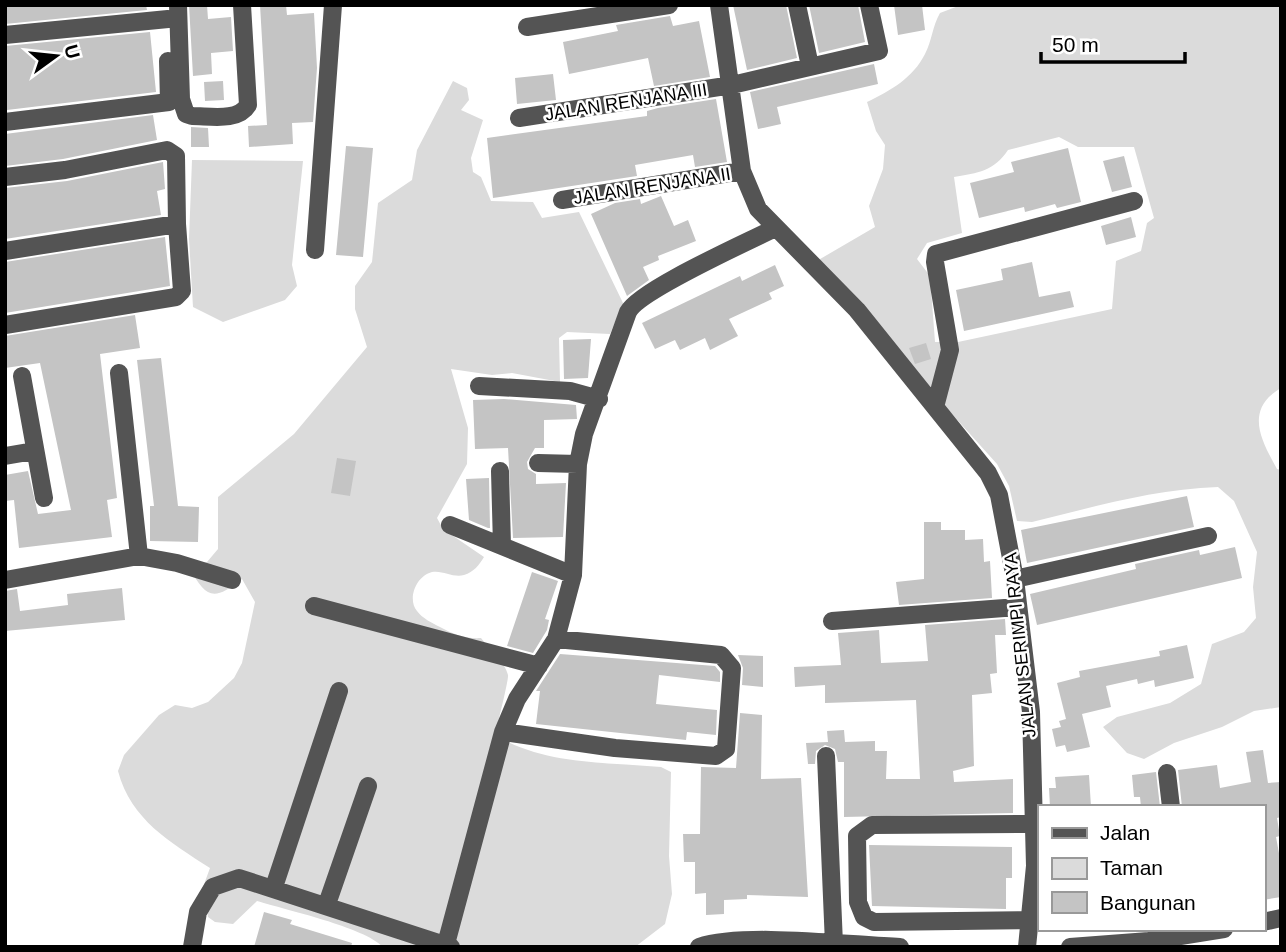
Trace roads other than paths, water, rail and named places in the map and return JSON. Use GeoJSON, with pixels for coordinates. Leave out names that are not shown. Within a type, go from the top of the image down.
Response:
{"type":"FeatureCollection","features":[{"type":"Feature","properties":{"kind":"street"},"geometry":{"type":"LineString","coordinates":[[171,10],[183,108],[186,114],[224,116],[244,113],[248,105],[242,5]]}},
{"type":"Feature","properties":{"kind":"street"},"geometry":{"type":"LineString","coordinates":[[315,250],[333,5]]}},
{"type":"Feature","properties":{"kind":"street"},"geometry":{"type":"LineString","coordinates":[[527,27],[669,5]]}},
{"type":"Feature","properties":{"kind":"street","name":"JALAN SERIMPI RAYA"},"geometry":{"type":"LineString","coordinates":[[719,5],[742,171],[758,209],[857,310],[995,483],[1015,579],[1031,712],[1035,866],[1032,920],[1027,947]]}},
{"type":"Feature","properties":{"kind":"street"},"geometry":{"type":"LineString","coordinates":[[797,5],[810,66]]}},
{"type":"Feature","properties":{"kind":"street","name":"JALAN RENJANA III"},"geometry":{"type":"LineString","coordinates":[[519,118],[732,86],[879,51],[869,5]]}},
{"type":"Feature","properties":{"kind":"street"},"geometry":{"type":"LineString","coordinates":[[5,35],[171,10]]}},
{"type":"Feature","properties":{"kind":"street"},"geometry":{"type":"LineString","coordinates":[[5,122],[169,102],[171,10]]}},
{"type":"Feature","properties":{"kind":"street"},"geometry":{"type":"LineString","coordinates":[[5,177],[65,170],[172,151],[176,156],[182,291],[176,296],[5,325]]}},
{"type":"Feature","properties":{"kind":"street","name":"JALAN RENJANA II"},"geometry":{"type":"LineString","coordinates":[[562,200],[742,171]]}},
{"type":"Feature","properties":{"kind":"street"},"geometry":{"type":"LineString","coordinates":[[935,407],[950,350],[934,262],[936,254],[1134,201]]}},
{"type":"Feature","properties":{"kind":"street"},"geometry":{"type":"LineString","coordinates":[[5,251],[177,224]]}},
{"type":"Feature","properties":{"kind":"street"},"geometry":{"type":"LineString","coordinates":[[192,947],[198,912],[213,887],[239,878],[449,945],[503,733],[517,699],[556,639],[573,575],[578,464],[584,434],[634,303],[775,228]]}},
{"type":"Feature","properties":{"kind":"street"},"geometry":{"type":"LineString","coordinates":[[119,373],[139,556]]}},
{"type":"Feature","properties":{"kind":"street"},"geometry":{"type":"LineString","coordinates":[[22,376],[44,498]]}},
{"type":"Feature","properties":{"kind":"street"},"geometry":{"type":"LineString","coordinates":[[479,386],[570,391],[599,399]]}},
{"type":"Feature","properties":{"kind":"street"},"geometry":{"type":"LineString","coordinates":[[5,456],[34,451]]}},
{"type":"Feature","properties":{"kind":"street"},"geometry":{"type":"LineString","coordinates":[[538,463],[578,464]]}},
{"type":"Feature","properties":{"kind":"street"},"geometry":{"type":"LineString","coordinates":[[500,471],[502,546]]}},
{"type":"Feature","properties":{"kind":"street"},"geometry":{"type":"LineString","coordinates":[[450,525],[573,575]]}},
{"type":"Feature","properties":{"kind":"street"},"geometry":{"type":"LineString","coordinates":[[1015,579],[1208,536]]}},
{"type":"Feature","properties":{"kind":"street"},"geometry":{"type":"LineString","coordinates":[[5,580],[139,556],[177,563],[232,580]]}},
{"type":"Feature","properties":{"kind":"street"},"geometry":{"type":"LineString","coordinates":[[314,606],[538,666]]}},
{"type":"Feature","properties":{"kind":"street"},"geometry":{"type":"LineString","coordinates":[[832,621],[1018,607]]}},
{"type":"Feature","properties":{"kind":"street"},"geometry":{"type":"LineString","coordinates":[[503,733],[615,748],[716,756],[726,749],[732,668],[721,654],[556,639]]}},
{"type":"Feature","properties":{"kind":"street"},"geometry":{"type":"LineString","coordinates":[[274,887],[339,691]]}},
{"type":"Feature","properties":{"kind":"street"},"geometry":{"type":"LineString","coordinates":[[826,756],[834,944]]}},
{"type":"Feature","properties":{"kind":"street"},"geometry":{"type":"LineString","coordinates":[[1167,773],[1171,805]]}},
{"type":"Feature","properties":{"kind":"street"},"geometry":{"type":"LineString","coordinates":[[327,904],[368,786]]}},
{"type":"Feature","properties":{"kind":"street"},"geometry":{"type":"LineString","coordinates":[[1032,920],[874,922],[864,917],[858,902],[857,836],[872,825],[1033,824]]}},
{"type":"Feature","properties":{"kind":"street"},"geometry":{"type":"LineString","coordinates":[[1070,947],[1196,937],[1217,931]]}},
{"type":"Feature","properties":{"kind":"street"},"geometry":{"type":"LineString","coordinates":[[699,947],[711,943],[773,941],[900,947]]}}]}
